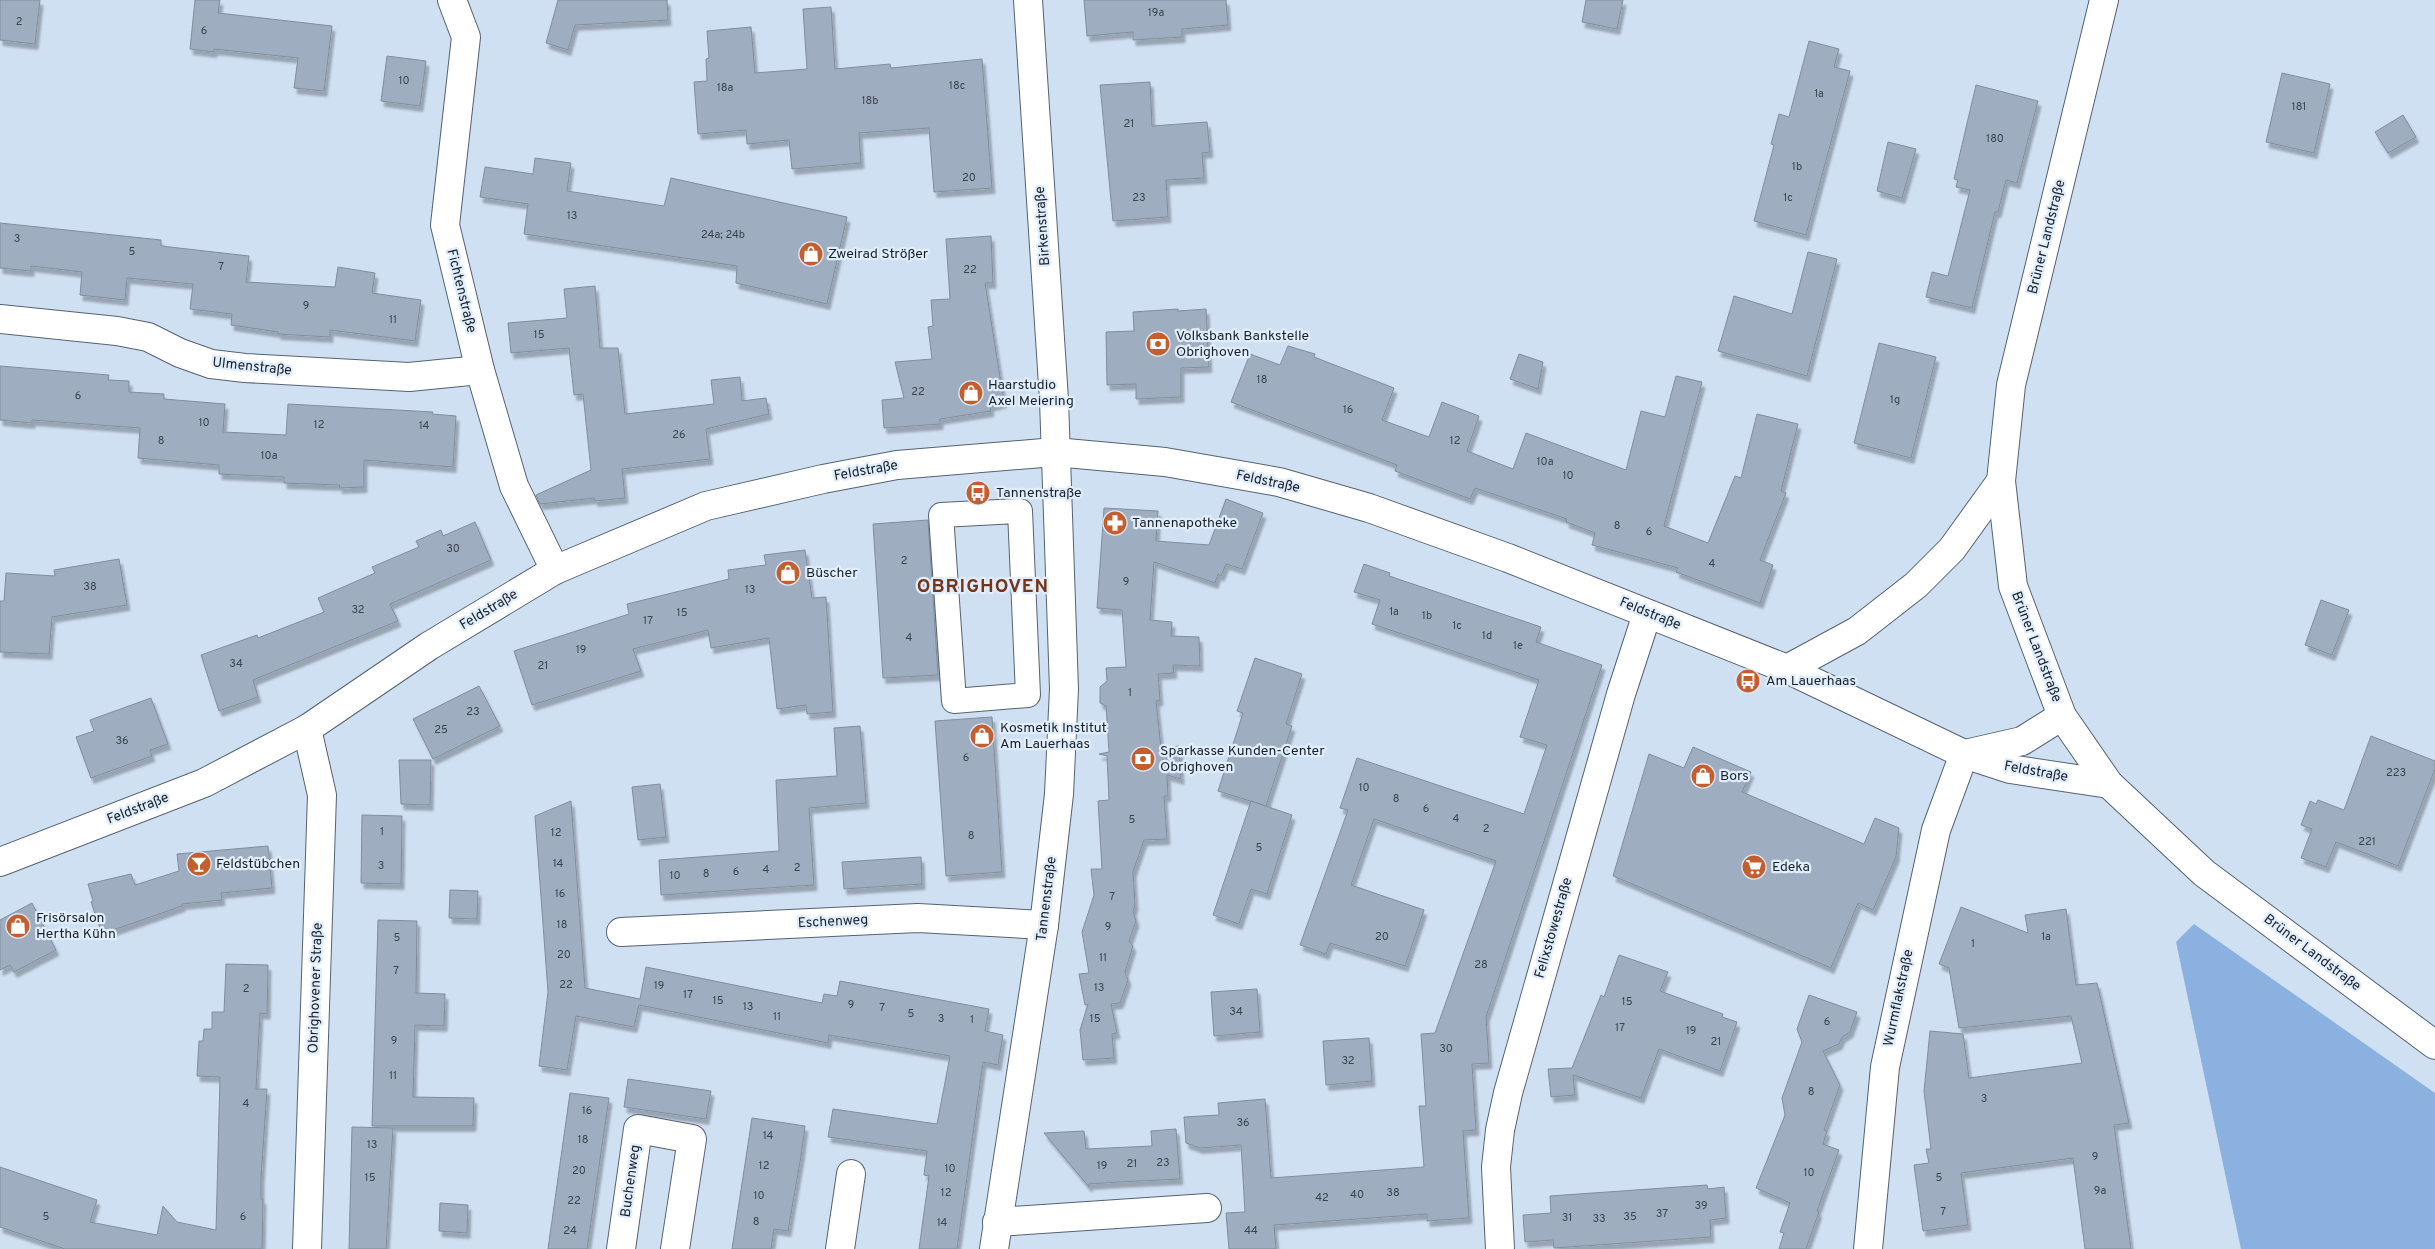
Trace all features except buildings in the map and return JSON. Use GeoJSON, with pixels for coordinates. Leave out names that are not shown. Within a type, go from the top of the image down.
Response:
{"type":"FeatureCollection","features":[{"type":"Feature","properties":{"kind":"street","name":"Fichtenstraße"},"geometry":{"type":"LineString","coordinates":[[452,0],[466,37],[445,225],[480,370],[514,486],[556,570]]}},
{"type":"Feature","properties":{"kind":"street","name":"Birkenstraße"},"geometry":{"type":"LineString","coordinates":[[1028,0],[1054,400],[1055,452]]}},
{"type":"Feature","properties":{"kind":"street","name":"Brüner Landstraße"},"geometry":{"type":"LineString","coordinates":[[2104,0],[2011,385],[2001,481],[2013,586],[2062,716],[2108,784],[2204,873],[2435,1045]]}},
{"type":"Feature","properties":{"kind":"street","name":"Ulmenstraße"},"geometry":{"type":"LineString","coordinates":[[0,318],[117,331],[148,337],[180,353],[211,364],[246,368],[409,377],[480,370]]}},
{"type":"Feature","properties":{"kind":"street","name":"Feldstraße"},"geometry":{"type":"LineString","coordinates":[[0,862],[204,783],[307,729],[429,646],[556,570],[706,506],[823,479],[897,465],[1055,452],[1165,462],[1279,482],[1378,511],[1508,558],[1787,669],[1964,754],[2010,769],[2108,784]]}},
{"type":"Feature","properties":{"kind":"street","name":"Tannenstraße"},"geometry":{"type":"LineString","coordinates":[[994,1249],[1044,925],[1059,794],[1064,689],[1055,452]]}},
{"type":"Feature","properties":{"kind":"street"},"geometry":{"type":"LineString","coordinates":[[1787,669],[1856,631],[1916,585],[1952,549],[2001,481]]}},
{"type":"Feature","properties":{"kind":"street"},"geometry":{"type":"LineString","coordinates":[[1020,510],[1028,695],[954,701],[942,516],[1020,510]]}},
{"type":"Feature","properties":{"kind":"street","name":"Felixstowestraße"},"geometry":{"type":"LineString","coordinates":[[1500,1249],[1496,1167],[1500,1130],[1508,1093],[1621,694],[1647,614]]}},
{"type":"Feature","properties":{"kind":"street","name":"Feldstraße"},"geometry":{"type":"LineString","coordinates":[[1964,754],[2022,741],[2062,716]]}},
{"type":"Feature","properties":{"kind":"street","name":"Obrighovener Straße"},"geometry":{"type":"LineString","coordinates":[[307,729],[322,795],[307,1249]]}},
{"type":"Feature","properties":{"kind":"street","name":"Wurmflakstraße"},"geometry":{"type":"LineString","coordinates":[[1868,1249],[1885,1067],[1936,830],[1964,754]]}},
{"type":"Feature","properties":{"kind":"street","name":"Eschenweg"},"geometry":{"type":"LineString","coordinates":[[621,932],[918,918],[1044,925]]}},
{"type":"Feature","properties":{"kind":"street","name":"Buchenweg"},"geometry":{"type":"LineString","coordinates":[[621,1249],[638,1130],[692,1138],[675,1249]]}},
{"type":"Feature","properties":{"kind":"street"},"geometry":{"type":"LineString","coordinates":[[840,1249],[851,1174]]}},
{"type":"Feature","properties":{"kind":"street"},"geometry":{"type":"LineString","coordinates":[[997,1222],[1207,1208]]}},
{"type":"Feature","properties":{"kind":"shaded area"},"geometry":{"type":"Polygon","coordinates":[[[2194,924],[2435,1093],[2435,1249],[2241,1249],[2176,942],[2194,924]]]}},
{"type":"Feature","properties":{"kind":"place","name":"Zweirad Strößer"},"geometry":{"type":"Point","coordinates":[811,254]}},
{"type":"Feature","properties":{"kind":"place","name":"Volksbank Bankstelle Obrighoven"},"geometry":{"type":"Point","coordinates":[1158,344]}},
{"type":"Feature","properties":{"kind":"place","name":"Haarstudio Axel Meiering"},"geometry":{"type":"Point","coordinates":[971,393]}},
{"type":"Feature","properties":{"kind":"place","name":"Tannenstraße"},"geometry":{"type":"Point","coordinates":[978,493]}},
{"type":"Feature","properties":{"kind":"place","name":"Tannenapotheke"},"geometry":{"type":"Point","coordinates":[1115,523]}},
{"type":"Feature","properties":{"kind":"place","name":"Büscher"},"geometry":{"type":"Point","coordinates":[788,573]}},
{"type":"Feature","properties":{"kind":"place","name":"Am Lauerhaas"},"geometry":{"type":"Point","coordinates":[1748,681]}},
{"type":"Feature","properties":{"kind":"place","name":"Kosmetik Institut Am Lauerhaas"},"geometry":{"type":"Point","coordinates":[982,736]}},
{"type":"Feature","properties":{"kind":"place","name":"Sparkasse Kunden-Center Obrighoven"},"geometry":{"type":"Point","coordinates":[1143,759]}},
{"type":"Feature","properties":{"kind":"place","name":"Bors"},"geometry":{"type":"Point","coordinates":[1703,776]}},
{"type":"Feature","properties":{"kind":"place","name":"Feldstübchen"},"geometry":{"type":"Point","coordinates":[199,864]}},
{"type":"Feature","properties":{"kind":"place","name":"Edeka"},"geometry":{"type":"Point","coordinates":[1754,867]}},
{"type":"Feature","properties":{"kind":"place","name":"Frisörsalon Hertha Kühn"},"geometry":{"type":"Point","coordinates":[18,926]}},
{"type":"Feature","properties":{"kind":"district","name":"OBRIGHOVEN"},"geometry":{"type":"Point","coordinates":[983,587]}}]}
